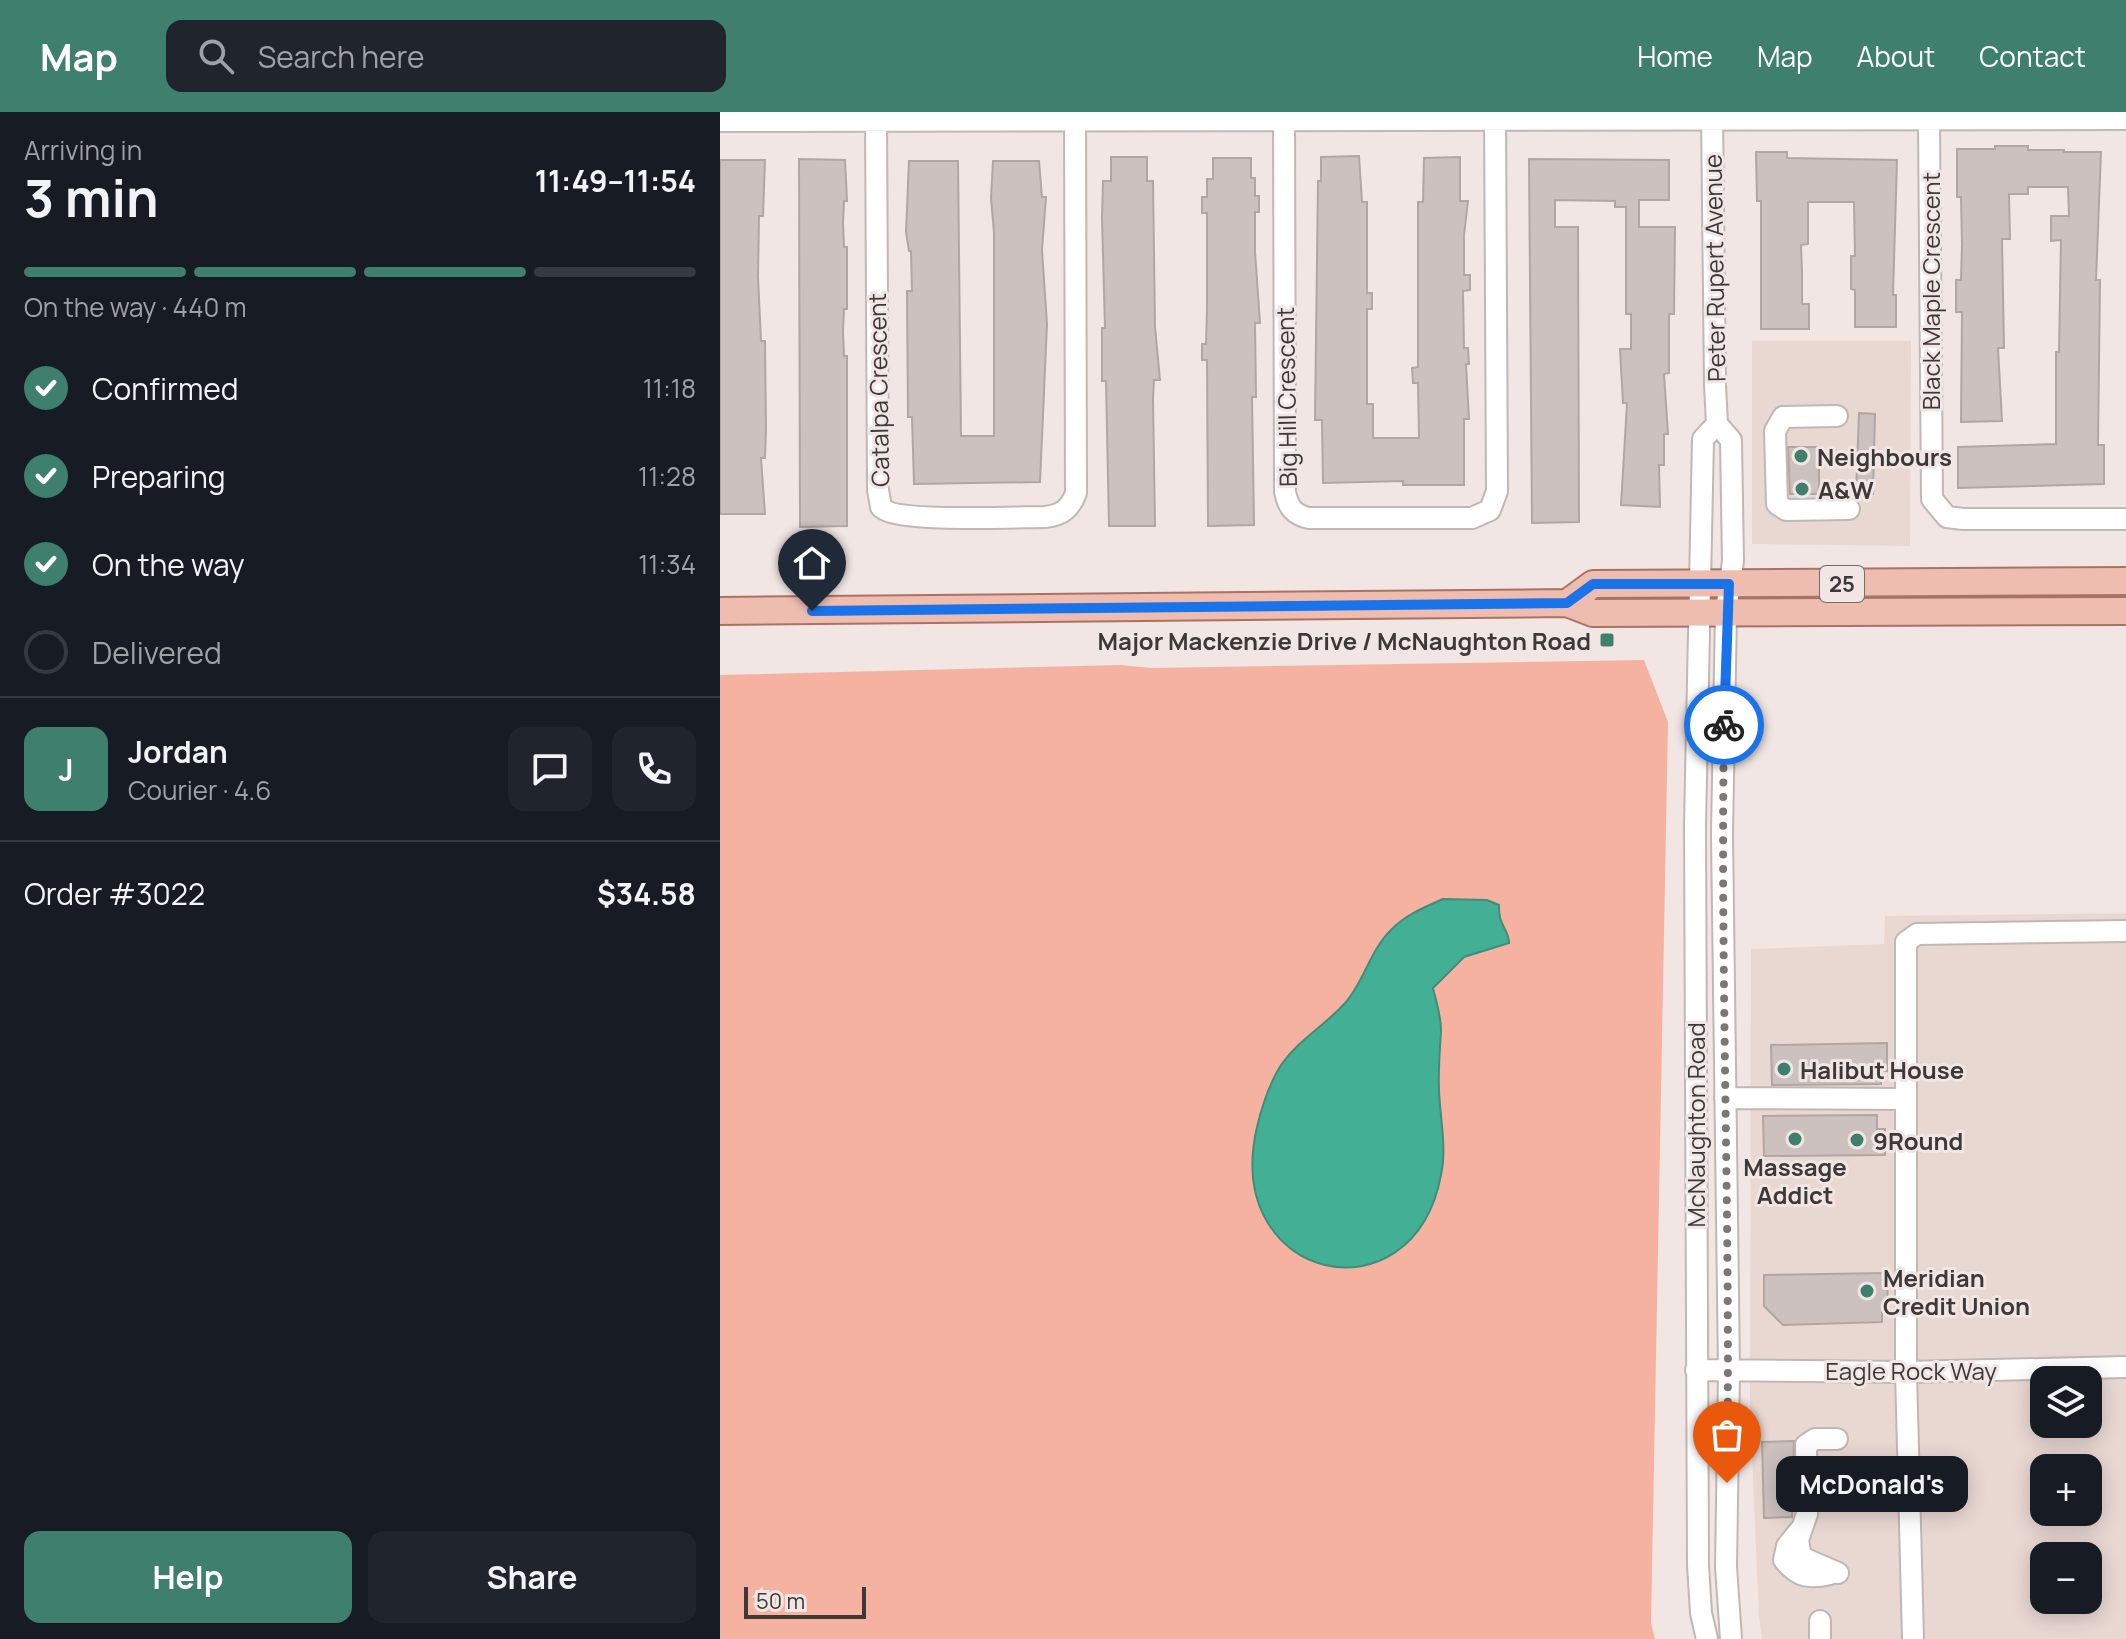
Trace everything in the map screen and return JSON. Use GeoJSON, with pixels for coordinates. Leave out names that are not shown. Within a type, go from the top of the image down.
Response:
{"type":"FeatureCollection","features":[{"type":"Feature","properties":{"kind":"main road","name":"25"},"geometry":{"type":"LineString","coordinates":[[1567,603],[1593,584],[2126,581]]}},
{"type":"Feature","properties":{"kind":"main road","name":"25"},"geometry":{"type":"LineString","coordinates":[[720,611],[1567,603],[1593,613],[2126,611]]}},
{"type":"Feature","properties":{"kind":"street"},"geometry":{"type":"LineString","coordinates":[[720,121],[876,116],[1712,116],[1929,121],[2126,119]]}},
{"type":"Feature","properties":{"kind":"street","name":"Catalpa Crescent"},"geometry":{"type":"LineString","coordinates":[[876,116],[878,490],[881,507],[892,514],[916,517],[1045,517],[1059,515],[1066,510],[1076,493],[1075,116]]}},
{"type":"Feature","properties":{"kind":"street","name":"Big Hill Crescent"},"geometry":{"type":"LineString","coordinates":[[1284,116],[1285,492],[1290,507],[1297,515],[1309,518],[1472,518],[1490,510],[1497,491],[1495,116]]}},
{"type":"Feature","properties":{"kind":"street","name":"Peter Rupert Avenue"},"geometry":{"type":"LineString","coordinates":[[1712,116],[1717,424],[1731,440],[1733,561],[1729,584]]}},
{"type":"Feature","properties":{"kind":"street","name":"Black Maple Crescent"},"geometry":{"type":"LineString","coordinates":[[1929,121],[1932,499],[1947,517],[1955,518],[2126,519]]}},
{"type":"Feature","properties":{"kind":"street"},"geometry":{"type":"LineString","coordinates":[[1837,416],[1783,417],[1775,431],[1777,504],[1786,510],[1849,509]]}},
{"type":"Feature","properties":{"kind":"street","name":"Peter Rupert Avenue"},"geometry":{"type":"LineString","coordinates":[[1698,582],[1703,439],[1717,424]]}},
{"type":"Feature","properties":{"kind":"street","name":"McNaughton Road"},"geometry":{"type":"LineString","coordinates":[[1698,582],[1696,1370],[1698,1565],[1701,1613],[1707,1639]]}},
{"type":"Feature","properties":{"kind":"street","name":"McNaughton Road"},"geometry":{"type":"LineString","coordinates":[[1729,584],[1722,834],[1729,1371],[1726,1567],[1731,1639]]}},
{"type":"Feature","properties":{"kind":"street"},"geometry":{"type":"LineString","coordinates":[[1913,1639],[1906,1372],[1906,942],[1917,934],[2126,931]]}},
{"type":"Feature","properties":{"kind":"street"},"geometry":{"type":"LineString","coordinates":[[1725,1098],[1904,1099]]}},
{"type":"Feature","properties":{"kind":"street","name":"Eagle Rock Way"},"geometry":{"type":"LineString","coordinates":[[1696,1370],[1906,1372],[2126,1367]]}},
{"type":"Feature","properties":{"kind":"street"},"geometry":{"type":"LineString","coordinates":[[1837,1439],[1815,1439],[1806,1445],[1807,1514],[1798,1540],[1801,1557],[1838,1573]]}},
{"type":"Feature","properties":{"kind":"shaded area"},"geometry":{"type":"Polygon","coordinates":[[[1752,341],[1911,341],[1910,546],[1752,544],[1752,341]]]}},
{"type":"Feature","properties":{"kind":"shaded area"},"geometry":{"type":"Polygon","coordinates":[[[1644,660],[1668,722],[1651,1623],[1655,1639],[720,1639],[720,675],[1121,665],[1151,668],[1644,660]]]}},
{"type":"Feature","properties":{"kind":"shaded area"},"geometry":{"type":"Polygon","coordinates":[[[1443,899],[1487,900],[1499,905],[1509,943],[1464,957],[1433,988],[1441,1025],[1441,1175],[1424,1222],[1395,1252],[1361,1266],[1325,1265],[1292,1250],[1267,1221],[1253,1180],[1257,1127],[1264,1103],[1281,1065],[1296,1047],[1346,1002],[1384,938],[1409,916],[1443,899]]]}},
{"type":"Feature","properties":{"kind":"shaded area"},"geometry":{"type":"Polygon","coordinates":[[[2126,913],[2126,1639],[1762,1639],[1750,1410],[1751,949],[1884,944],[1885,916],[2126,913]]]}},
{"type":"Feature","properties":{"kind":"building"},"geometry":{"type":"Polygon","coordinates":[[[1995,146],[2101,152],[2096,280],[2100,280],[2098,445],[2104,445],[2104,484],[1958,488],[1958,447],[2056,444],[2061,240],[2051,241],[2051,216],[2069,216],[2068,187],[2028,187],[2028,194],[2009,194],[2010,239],[2002,239],[2004,348],[1998,348],[2002,421],[1961,422],[1962,312],[1956,312],[1956,280],[1961,280],[1962,244],[1961,197],[1957,197],[1957,149],[1995,149],[1995,146]]]}},
{"type":"Feature","properties":{"kind":"building"},"geometry":{"type":"Polygon","coordinates":[[[1756,152],[1787,152],[1787,158],[1897,160],[1893,295],[1896,295],[1896,327],[1855,327],[1855,290],[1851,289],[1851,256],[1855,256],[1854,202],[1808,202],[1808,244],[1801,245],[1802,304],[1809,304],[1809,329],[1761,329],[1761,201],[1757,201],[1756,152]]]}},
{"type":"Feature","properties":{"kind":"building"},"geometry":{"type":"Polygon","coordinates":[[[1359,156],[1362,202],[1367,202],[1367,293],[1372,293],[1372,309],[1367,309],[1367,404],[1373,404],[1373,438],[1419,438],[1418,383],[1413,383],[1412,368],[1418,367],[1418,202],[1423,202],[1424,158],[1460,157],[1460,201],[1468,201],[1464,275],[1470,275],[1470,290],[1463,291],[1464,348],[1468,348],[1469,364],[1466,364],[1469,419],[1464,419],[1464,485],[1403,485],[1403,481],[1323,483],[1322,420],[1315,420],[1318,181],[1321,181],[1321,157],[1359,156]]]}},
{"type":"Feature","properties":{"kind":"building"},"geometry":{"type":"Polygon","coordinates":[[[1111,157],[1147,157],[1147,181],[1153,181],[1155,327],[1160,380],[1154,380],[1153,398],[1155,526],[1109,526],[1106,381],[1102,381],[1102,328],[1105,328],[1102,218],[1103,181],[1111,181],[1111,157]]]}},
{"type":"Feature","properties":{"kind":"building"},"geometry":{"type":"Polygon","coordinates":[[[1213,158],[1251,158],[1251,178],[1255,178],[1255,196],[1259,196],[1259,212],[1255,212],[1255,252],[1260,323],[1255,323],[1256,397],[1252,397],[1254,525],[1208,526],[1207,360],[1202,360],[1202,344],[1206,344],[1207,213],[1202,213],[1202,197],[1207,197],[1207,179],[1213,179],[1213,158]]]}},
{"type":"Feature","properties":{"kind":"building"},"geometry":{"type":"Polygon","coordinates":[[[799,159],[845,160],[847,201],[844,201],[843,222],[844,247],[847,247],[847,309],[844,309],[843,331],[844,356],[847,356],[847,526],[800,527],[799,159]]]}},
{"type":"Feature","properties":{"kind":"building"},"geometry":{"type":"Polygon","coordinates":[[[1529,159],[1669,160],[1669,200],[1639,200],[1639,227],[1675,227],[1674,314],[1669,314],[1669,373],[1664,374],[1668,434],[1664,434],[1664,465],[1659,465],[1660,507],[1621,505],[1627,403],[1623,403],[1620,349],[1631,349],[1631,314],[1626,314],[1626,207],[1615,207],[1615,201],[1555,200],[1555,227],[1578,227],[1579,522],[1532,523],[1529,159]]]}},
{"type":"Feature","properties":{"kind":"building"},"geometry":{"type":"Polygon","coordinates":[[[720,160],[765,160],[763,216],[759,216],[758,277],[761,341],[765,341],[765,458],[761,458],[765,514],[720,514],[720,160]]]}},
{"type":"Feature","properties":{"kind":"building"},"geometry":{"type":"Polygon","coordinates":[[[909,161],[958,161],[961,436],[994,436],[993,161],[1039,161],[1042,197],[1046,197],[1042,250],[1047,324],[1040,482],[914,484],[912,417],[908,417],[907,291],[912,291],[911,251],[906,232],[909,161]]]}},
{"type":"Feature","properties":{"kind":"building"},"geometry":{"type":"Polygon","coordinates":[[[1859,413],[1875,414],[1873,494],[1856,493],[1859,413]]]}},
{"type":"Feature","properties":{"kind":"building"},"geometry":{"type":"Polygon","coordinates":[[[1788,447],[1819,447],[1819,494],[1790,494],[1788,447]]]}},
{"type":"Feature","properties":{"kind":"building"},"geometry":{"type":"Polygon","coordinates":[[[1887,1043],[1887,1071],[1881,1070],[1881,1084],[1772,1085],[1771,1045],[1887,1043]]]}},
{"type":"Feature","properties":{"kind":"building"},"geometry":{"type":"Polygon","coordinates":[[[1877,1115],[1877,1129],[1885,1129],[1885,1155],[1764,1156],[1763,1116],[1877,1115]]]}},
{"type":"Feature","properties":{"kind":"building"},"geometry":{"type":"Polygon","coordinates":[[[1887,1273],[1888,1309],[1882,1309],[1882,1322],[1783,1325],[1764,1306],[1764,1275],[1887,1273]]]}},
{"type":"Feature","properties":{"kind":"building"},"geometry":{"type":"Polygon","coordinates":[[[1794,1441],[1792,1517],[1764,1518],[1762,1442],[1794,1441]]]}},
{"type":"Feature","properties":{"kind":"way so far"},"geometry":{"type":"LineString","coordinates":[[1724,725],[1722,834],[1729,1371],[1727,1483]]}},
{"type":"Feature","properties":{"kind":"place","name":"Neighbours"},"geometry":{"type":"Point","coordinates":[1801,456]}},
{"type":"Feature","properties":{"kind":"place","name":"A&W"},"geometry":{"type":"Point","coordinates":[1802,489]}},
{"type":"Feature","properties":{"kind":"place","name":"Major Mackenzie Drive / McNaughton Road"},"geometry":{"type":"Point","coordinates":[1607,640]}},
{"type":"Feature","properties":{"kind":"place","name":"Halibut House"},"geometry":{"type":"Point","coordinates":[1784,1069]}},
{"type":"Feature","properties":{"kind":"place","name":"Massage Addict"},"geometry":{"type":"Point","coordinates":[1795,1139]}},
{"type":"Feature","properties":{"kind":"place","name":"9Round"},"geometry":{"type":"Point","coordinates":[1857,1140]}},
{"type":"Feature","properties":{"kind":"place","name":"Meridian Credit Union"},"geometry":{"type":"Point","coordinates":[1867,1291]}},
{"type":"Feature","properties":{"kind":"place","name":"McDonald's"},"geometry":{"type":"Point","coordinates":[1727,1483]}},
{"type":"Feature","properties":{"kind":"route"},"geometry":{"type":"LineString","coordinates":[[812,611],[1567,603],[1593,584],[1729,584],[1724,725]]}}]}
